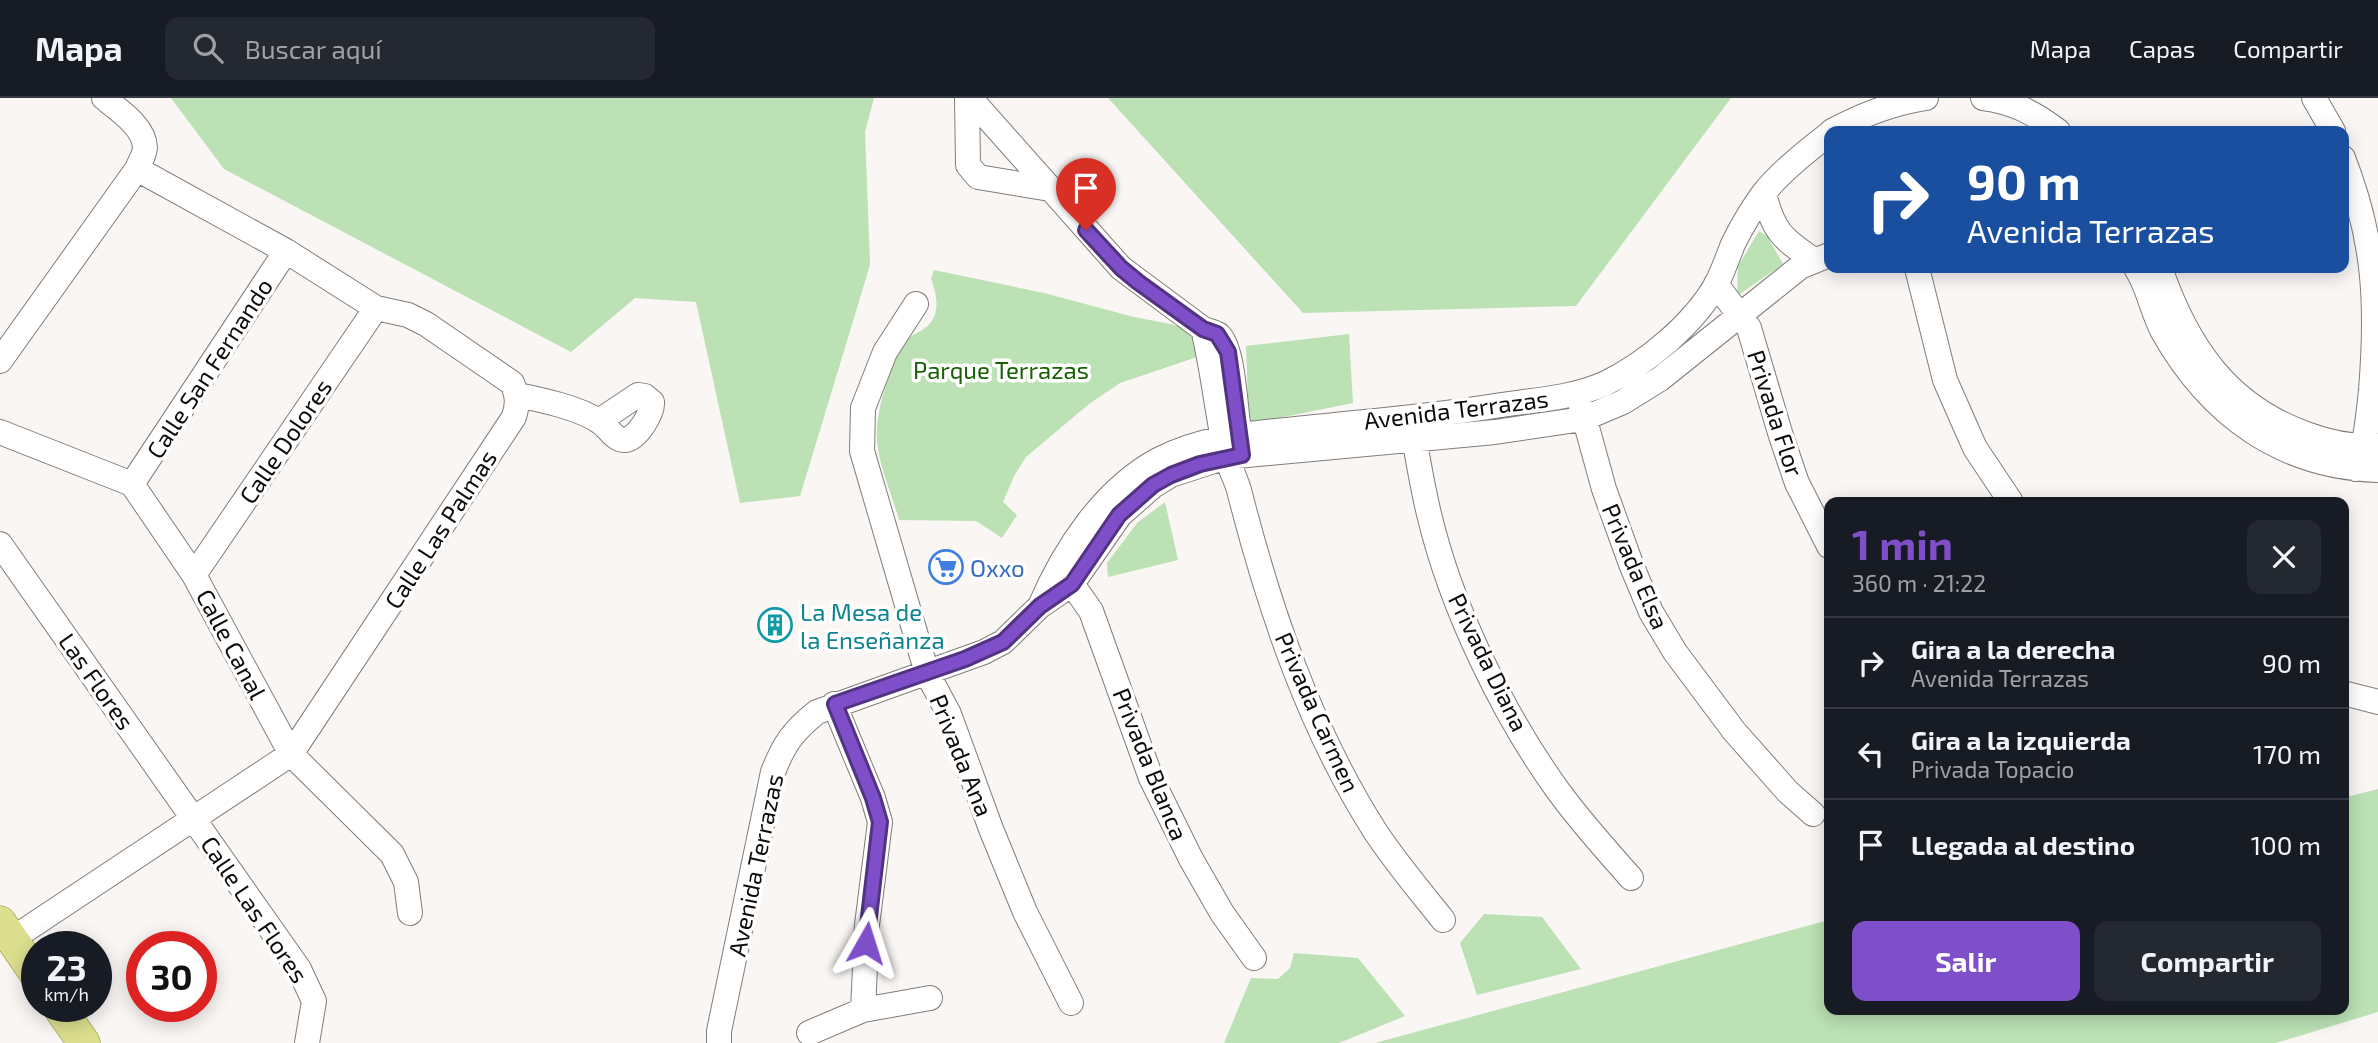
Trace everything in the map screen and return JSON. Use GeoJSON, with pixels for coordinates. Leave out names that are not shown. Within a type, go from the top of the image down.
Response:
{"type":"FeatureCollection","features":[{"type":"Feature","properties":{"kind":"main road"},"geometry":{"type":"LineString","coordinates":[[6,931],[21,953]]}},
{"type":"Feature","properties":{"kind":"main road"},"geometry":{"type":"LineString","coordinates":[[69,1022],[83,1043]]}},
{"type":"Feature","properties":{"kind":"street"},"geometry":{"type":"LineString","coordinates":[[0,361],[137,169],[145,149],[143,137],[133,124],[104,98]]}},
{"type":"Feature","properties":{"kind":"street"},"geometry":{"type":"LineString","coordinates":[[969,98],[1051,189]]}},
{"type":"Feature","properties":{"kind":"street"},"geometry":{"type":"LineString","coordinates":[[969,98],[968,166],[972,173],[985,179],[1051,189]]}},
{"type":"Feature","properties":{"kind":"street","name":"Avenida Terrazas"},"geometry":{"type":"LineString","coordinates":[[1842,126],[1903,101],[1926,98]]}},
{"type":"Feature","properties":{"kind":"street"},"geometry":{"type":"LineString","coordinates":[[1983,98],[2032,112],[2051,126]]}},
{"type":"Feature","properties":{"kind":"street"},"geometry":{"type":"LineString","coordinates":[[2314,98],[2330,126]]}},
{"type":"Feature","properties":{"kind":"street","name":"Avenida Terrazas"},"geometry":{"type":"LineString","coordinates":[[1413,429],[1578,393],[1604,383],[1651,354],[1687,324],[1716,284],[1735,241],[1764,193],[1824,137]]}},
{"type":"Feature","properties":{"kind":"street"},"geometry":{"type":"LineString","coordinates":[[137,169],[286,251],[376,308],[408,314],[426,324],[512,383],[518,394],[554,402],[599,421]]}},
{"type":"Feature","properties":{"kind":"street"},"geometry":{"type":"LineString","coordinates":[[2148,273],[2225,384],[2253,409],[2283,426],[2369,458],[2376,343],[2375,281],[2366,229],[2349,177]]}},
{"type":"Feature","properties":{"kind":"street","name":"Privada Carmen"},"geometry":{"type":"LineString","coordinates":[[1051,189],[1121,268],[1203,329],[1222,375],[1238,482],[1276,618],[1303,691],[1326,741],[1376,831],[1443,920]]}},
{"type":"Feature","properties":{"kind":"street"},"geometry":{"type":"LineString","coordinates":[[1764,193],[1770,218],[1780,234],[1822,258]]}},
{"type":"Feature","properties":{"kind":"street","name":"Calle San Fernando"},"geometry":{"type":"LineString","coordinates":[[132,484],[286,251]]}},
{"type":"Feature","properties":{"kind":"street","name":"Avenida Terrazas"},"geometry":{"type":"LineString","coordinates":[[717,1039],[773,772],[784,745],[798,726],[817,712],[985,652],[1003,642],[1040,606],[1119,515],[1153,485],[1233,446],[1413,429],[1542,427],[1583,419],[1639,393],[1800,267],[1822,258]]}},
{"type":"Feature","properties":{"kind":"street"},"geometry":{"type":"LineString","coordinates":[[1918,273],[1945,380],[1975,448],[2008,497]]}},
{"type":"Feature","properties":{"kind":"street","name":"Privada Flor"},"geometry":{"type":"LineString","coordinates":[[1716,284],[1749,328],[1797,482],[1824,536]]}},
{"type":"Feature","properties":{"kind":"street","name":"Privada Ana"},"geometry":{"type":"LineString","coordinates":[[916,304],[885,352],[863,408],[862,451],[927,673],[949,713],[991,829],[1025,912],[1071,1003]]}},
{"type":"Feature","properties":{"kind":"street","name":"Calle Dolores"},"geometry":{"type":"LineString","coordinates":[[194,575],[376,308]]}},
{"type":"Feature","properties":{"kind":"street","name":"Privada Elsa"},"geometry":{"type":"LineString","coordinates":[[1578,393],[1604,489],[1631,564],[1657,622],[1675,652],[1734,731],[1788,792],[1813,814]]}},
{"type":"Feature","properties":{"kind":"street","name":"Calle Las Palmas"},"geometry":{"type":"LineString","coordinates":[[6,931],[194,818],[291,754],[514,417],[518,394]]}},
{"type":"Feature","properties":{"kind":"street","name":"Privada Diana"},"geometry":{"type":"LineString","coordinates":[[1413,429],[1429,515],[1453,590],[1478,651],[1513,718],[1558,790],[1631,878]]}},
{"type":"Feature","properties":{"kind":"street"},"geometry":{"type":"LineString","coordinates":[[0,432],[132,484]]}},
{"type":"Feature","properties":{"kind":"street","name":"Calle Canal"},"geometry":{"type":"LineString","coordinates":[[132,484],[194,575],[291,754],[392,855],[406,882],[410,914]]}},
{"type":"Feature","properties":{"kind":"street","name":"Las Flores"},"geometry":{"type":"LineString","coordinates":[[0,544],[194,818]]}},
{"type":"Feature","properties":{"kind":"street","name":"Privada Blanca"},"geometry":{"type":"LineString","coordinates":[[1064,576],[1091,611],[1157,790],[1191,859],[1216,903],[1254,958]]}},
{"type":"Feature","properties":{"kind":"street"},"geometry":{"type":"LineString","coordinates":[[2349,695],[2378,702]]}},
{"type":"Feature","properties":{"kind":"street"},"geometry":{"type":"LineString","coordinates":[[835,704],[880,822],[864,962],[863,1010]]}},
{"type":"Feature","properties":{"kind":"street","name":"Calle Las Flores"},"geometry":{"type":"LineString","coordinates":[[194,818],[299,970],[314,1001],[307,1043]]}},
{"type":"Feature","properties":{"kind":"street"},"geometry":{"type":"LineString","coordinates":[[810,1032],[863,1010],[930,998]]}},
{"type":"Feature","properties":{"kind":"green space"},"geometry":{"type":"Polygon","coordinates":[[[171,98],[874,98],[865,132],[870,265],[800,496],[740,503],[696,302],[635,298],[571,352],[224,169],[171,98]]]}},
{"type":"Feature","properties":{"kind":"green space"},"geometry":{"type":"Polygon","coordinates":[[[1108,98],[1731,98],[1576,306],[1303,313],[1108,98]]]}},
{"type":"Feature","properties":{"kind":"green space"},"geometry":{"type":"Polygon","coordinates":[[[1759,231],[1767,236],[1783,264],[1737,296],[1738,266],[1759,231]]]}},
{"type":"Feature","properties":{"kind":"green space","name":"Parque Terrazas"},"geometry":{"type":"Polygon","coordinates":[[[934,270],[1044,293],[1181,327],[1200,346],[1197,357],[1120,383],[1089,404],[1026,457],[1003,502],[1017,515],[1002,538],[976,521],[899,520],[878,450],[878,417],[901,344],[926,327],[935,316],[937,302],[931,279],[934,270]]]}},
{"type":"Feature","properties":{"kind":"green space"},"geometry":{"type":"Polygon","coordinates":[[[1349,334],[1353,403],[1249,424],[1246,346],[1349,334]]]}},
{"type":"Feature","properties":{"kind":"green space"},"geometry":{"type":"Polygon","coordinates":[[[1165,502],[1178,560],[1108,577],[1107,563],[1137,523],[1165,502]]]}},
{"type":"Feature","properties":{"kind":"green space"},"geometry":{"type":"Polygon","coordinates":[[[2378,789],[2378,1012],[2276,1043],[1375,1043],[1824,921],[1824,1015],[2349,1015],[2349,796],[2378,789]]]}},
{"type":"Feature","properties":{"kind":"green space"},"geometry":{"type":"Polygon","coordinates":[[[1484,914],[1542,917],[1581,969],[1477,995],[1460,943],[1484,914]]]}},
{"type":"Feature","properties":{"kind":"green space"},"geometry":{"type":"Polygon","coordinates":[[[1294,953],[1358,958],[1405,1016],[1339,1043],[1224,1043],[1251,978],[1278,979],[1290,968],[1294,953]]]}},
{"type":"Feature","properties":{"kind":"place","name":"Oxxo"},"geometry":{"type":"Point","coordinates":[946,567]}},
{"type":"Feature","properties":{"kind":"place","name":"La Mesa de la Enseñanza"},"geometry":{"type":"Point","coordinates":[775,625]}},
{"type":"Feature","properties":{"kind":"route"},"geometry":{"type":"LineString","coordinates":[[866,943],[880,822],[835,704],[985,652],[1003,642],[1040,606],[1072,584],[1119,515],[1153,485],[1200,464],[1242,455],[1228,352],[1222,339],[1203,329],[1138,282],[1121,268],[1086,230]]}}]}
